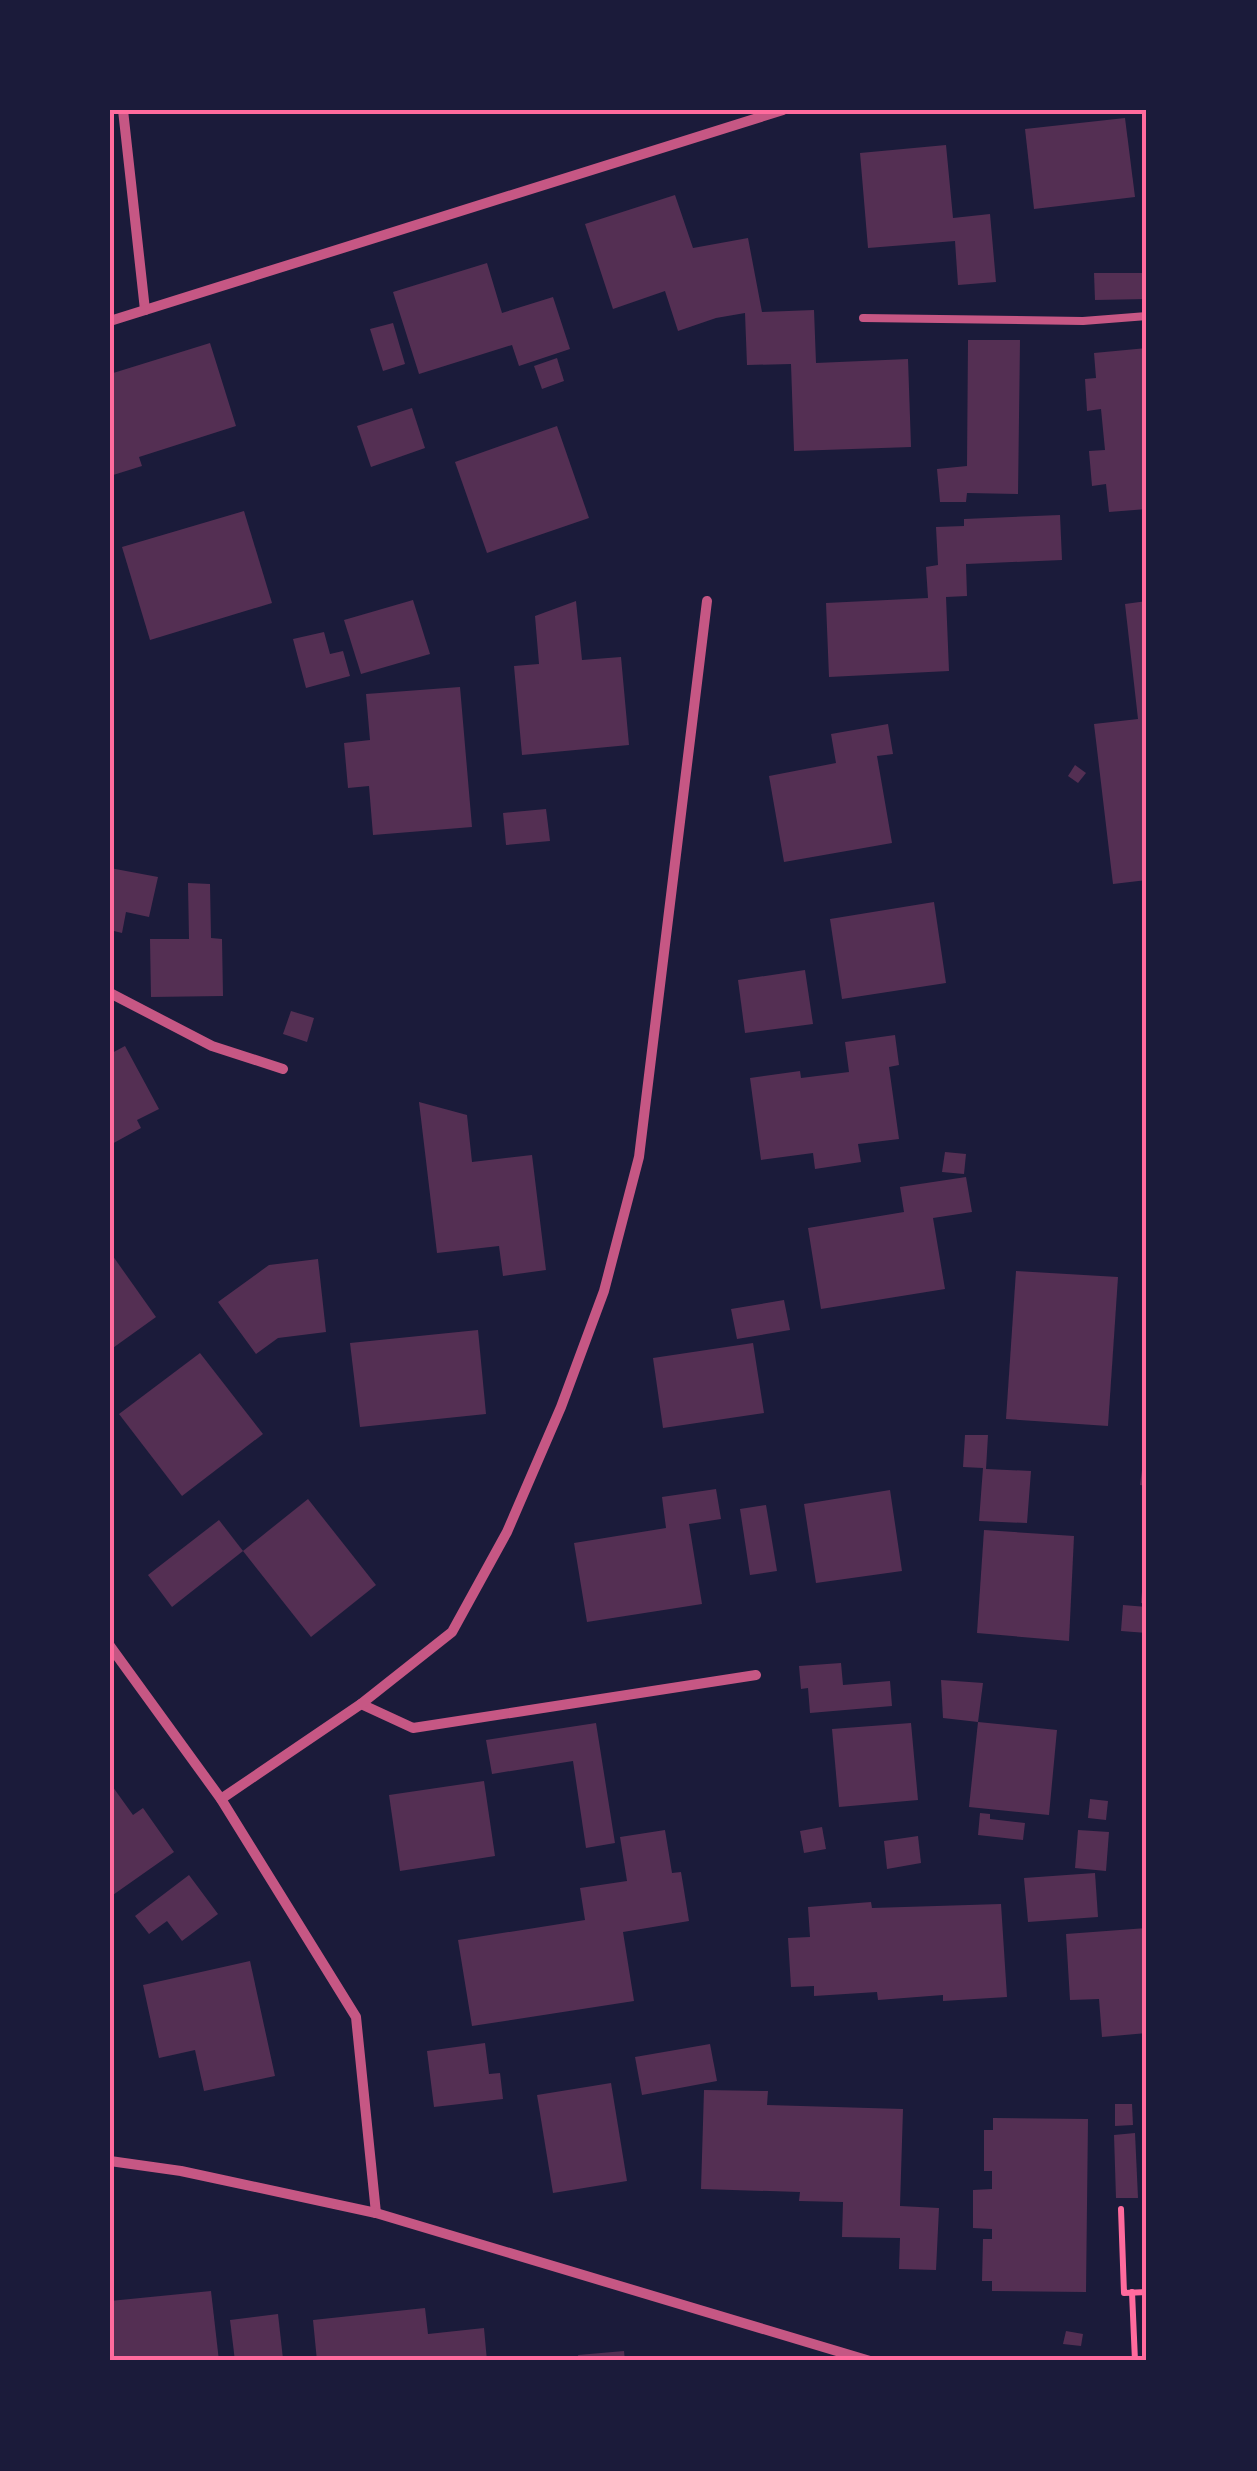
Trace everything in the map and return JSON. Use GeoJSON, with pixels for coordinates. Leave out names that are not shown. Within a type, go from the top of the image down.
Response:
{"type":"FeatureCollection","features":[{"type":"Feature","properties":{"kind":"street"},"geometry":{"type":"LineString","coordinates":[[123,110],[145,310]]}},
{"type":"Feature","properties":{"kind":"street"},"geometry":{"type":"LineString","coordinates":[[110,320],[782,110]]}},
{"type":"Feature","properties":{"kind":"street"},"geometry":{"type":"LineString","coordinates":[[221,1799],[362,1704],[452,1632],[507,1532],[561,1407],[604,1291],[639,1157],[707,600]]}},
{"type":"Feature","properties":{"kind":"street"},"geometry":{"type":"LineString","coordinates":[[110,993],[212,1046],[283,1069]]}},
{"type":"Feature","properties":{"kind":"street"},"geometry":{"type":"LineString","coordinates":[[110,1646],[221,1799],[356,2017],[376,2213]]}},
{"type":"Feature","properties":{"kind":"street"},"geometry":{"type":"LineString","coordinates":[[362,1704],[412,1728],[756,1675]]}},
{"type":"Feature","properties":{"kind":"street"},"geometry":{"type":"LineString","coordinates":[[110,2160],[181,2171],[376,2213],[849,2358],[870,2361]]}},
{"type":"Feature","properties":{"kind":"lane"},"geometry":{"type":"LineString","coordinates":[[863,318],[1083,321],[1147,316]]}},
{"type":"Feature","properties":{"kind":"path"},"geometry":{"type":"LineString","coordinates":[[1122,2208],[1124,2293],[1147,2292]]}},
{"type":"Feature","properties":{"kind":"path"},"geometry":{"type":"LineString","coordinates":[[1132,2292],[1135,2361]]}},
{"type":"Feature","properties":{"kind":"building"},"geometry":{"type":"Polygon","coordinates":[[[1125,118],[1135,197],[1034,209],[1025,129],[1125,118]]]}},
{"type":"Feature","properties":{"kind":"building"},"geometry":{"type":"Polygon","coordinates":[[[946,145],[953,218],[990,214],[996,282],[958,285],[955,241],[868,248],[860,153],[946,145]]]}},
{"type":"Feature","properties":{"kind":"building"},"geometry":{"type":"Polygon","coordinates":[[[675,195],[693,248],[748,238],[762,312],[814,310],[816,363],[908,359],[911,447],[794,451],[791,364],[747,365],[745,313],[678,331],[665,291],[613,309],[585,224],[675,195]]]}},
{"type":"Feature","properties":{"kind":"building"},"geometry":{"type":"Polygon","coordinates":[[[487,263],[502,313],[553,297],[570,349],[519,366],[512,345],[419,374],[393,292],[487,263]]]}},
{"type":"Feature","properties":{"kind":"building"},"geometry":{"type":"Polygon","coordinates":[[[1094,273],[1147,273],[1147,299],[1095,300],[1094,273]]]}},
{"type":"Feature","properties":{"kind":"building"},"geometry":{"type":"Polygon","coordinates":[[[393,323],[405,364],[383,371],[370,329],[393,323]]]}},
{"type":"Feature","properties":{"kind":"building"},"geometry":{"type":"Polygon","coordinates":[[[968,340],[1020,340],[1018,494],[967,493],[966,502],[940,502],[937,469],[967,466],[968,340]]]}},
{"type":"Feature","properties":{"kind":"building"},"geometry":{"type":"Polygon","coordinates":[[[210,343],[236,426],[139,457],[142,466],[110,476],[110,374],[210,343]]]}},
{"type":"Feature","properties":{"kind":"building"},"geometry":{"type":"Polygon","coordinates":[[[1147,348],[1147,509],[1109,512],[1106,484],[1092,486],[1089,451],[1105,450],[1101,409],[1087,411],[1085,379],[1096,378],[1094,353],[1147,348]]]}},
{"type":"Feature","properties":{"kind":"building"},"geometry":{"type":"Polygon","coordinates":[[[557,358],[564,381],[542,389],[534,366],[557,358]]]}},
{"type":"Feature","properties":{"kind":"building"},"geometry":{"type":"Polygon","coordinates":[[[412,408],[425,448],[371,467],[357,426],[412,408]]]}},
{"type":"Feature","properties":{"kind":"building"},"geometry":{"type":"Polygon","coordinates":[[[557,426],[589,518],[487,553],[455,462],[557,426]]]}},
{"type":"Feature","properties":{"kind":"building"},"geometry":{"type":"Polygon","coordinates":[[[244,511],[272,603],[150,640],[122,547],[244,511]]]}},
{"type":"Feature","properties":{"kind":"building"},"geometry":{"type":"Polygon","coordinates":[[[1060,515],[1062,560],[966,564],[967,596],[946,597],[949,671],[829,677],[826,603],[928,598],[926,567],[938,565],[936,527],[964,526],[964,519],[1060,515]]]}},
{"type":"Feature","properties":{"kind":"building"},"geometry":{"type":"Polygon","coordinates":[[[413,600],[430,654],[361,674],[344,620],[413,600]]]}},
{"type":"Feature","properties":{"kind":"building"},"geometry":{"type":"Polygon","coordinates":[[[576,601],[582,660],[621,657],[629,745],[522,755],[514,666],[539,664],[535,616],[576,601]]]}},
{"type":"Feature","properties":{"kind":"building"},"geometry":{"type":"Polygon","coordinates":[[[1147,601],[1147,880],[1113,884],[1094,724],[1138,719],[1125,604],[1147,601]]]}},
{"type":"Feature","properties":{"kind":"building"},"geometry":{"type":"Polygon","coordinates":[[[324,632],[330,654],[343,651],[350,676],[306,688],[293,639],[324,632]]]}},
{"type":"Feature","properties":{"kind":"building"},"geometry":{"type":"Polygon","coordinates":[[[460,687],[472,827],[373,835],[369,786],[348,788],[344,743],[370,740],[366,694],[460,687]]]}},
{"type":"Feature","properties":{"kind":"building"},"geometry":{"type":"Polygon","coordinates":[[[888,724],[893,754],[877,756],[892,843],[784,862],[769,776],[836,763],[831,734],[888,724]]]}},
{"type":"Feature","properties":{"kind":"building"},"geometry":{"type":"Polygon","coordinates":[[[1075,765],[1086,773],[1078,783],[1068,776],[1075,765]]]}},
{"type":"Feature","properties":{"kind":"building"},"geometry":{"type":"Polygon","coordinates":[[[546,809],[550,841],[506,845],[503,813],[546,809]]]}},
{"type":"Feature","properties":{"kind":"building"},"geometry":{"type":"Polygon","coordinates":[[[110,868],[158,877],[149,917],[126,912],[122,933],[110,930],[110,868]]]}},
{"type":"Feature","properties":{"kind":"building"},"geometry":{"type":"Polygon","coordinates":[[[188,883],[210,884],[211,938],[222,939],[223,996],[151,997],[150,939],[189,939],[188,883]]]}},
{"type":"Feature","properties":{"kind":"building"},"geometry":{"type":"Polygon","coordinates":[[[934,902],[946,983],[842,999],[830,919],[934,902]]]}},
{"type":"Feature","properties":{"kind":"building"},"geometry":{"type":"Polygon","coordinates":[[[805,970],[813,1024],[745,1033],[738,980],[805,970]]]}},
{"type":"Feature","properties":{"kind":"building"},"geometry":{"type":"Polygon","coordinates":[[[291,1011],[314,1018],[307,1042],[283,1034],[291,1011]]]}},
{"type":"Feature","properties":{"kind":"building"},"geometry":{"type":"Polygon","coordinates":[[[895,1035],[899,1065],[889,1067],[899,1139],[858,1144],[861,1162],[815,1169],[813,1153],[761,1160],[750,1078],[800,1071],[801,1078],[849,1072],[845,1042],[895,1035]]]}},
{"type":"Feature","properties":{"kind":"building"},"geometry":{"type":"Polygon","coordinates":[[[125,1046],[159,1109],[137,1120],[141,1128],[110,1145],[110,1054],[125,1046]]]}},
{"type":"Feature","properties":{"kind":"building"},"geometry":{"type":"Polygon","coordinates":[[[419,1102],[467,1115],[472,1162],[532,1155],[546,1270],[503,1276],[499,1246],[437,1253],[419,1102]]]}},
{"type":"Feature","properties":{"kind":"building"},"geometry":{"type":"Polygon","coordinates":[[[945,1152],[966,1154],[964,1174],[942,1172],[945,1152]]]}},
{"type":"Feature","properties":{"kind":"building"},"geometry":{"type":"Polygon","coordinates":[[[966,1177],[972,1212],[933,1218],[945,1289],[821,1309],[808,1228],[904,1212],[900,1187],[966,1177]]]}},
{"type":"Feature","properties":{"kind":"building"},"geometry":{"type":"Polygon","coordinates":[[[110,1252],[156,1317],[110,1350],[110,1252]]]}},
{"type":"Feature","properties":{"kind":"building"},"geometry":{"type":"Polygon","coordinates":[[[318,1259],[326,1332],[278,1338],[256,1354],[218,1302],[269,1265],[318,1259]]]}},
{"type":"Feature","properties":{"kind":"building"},"geometry":{"type":"Polygon","coordinates":[[[1016,1271],[1118,1277],[1108,1426],[1006,1419],[1016,1271]]]}},
{"type":"Feature","properties":{"kind":"building"},"geometry":{"type":"Polygon","coordinates":[[[784,1300],[790,1330],[737,1339],[731,1309],[784,1300]]]}},
{"type":"Feature","properties":{"kind":"building"},"geometry":{"type":"Polygon","coordinates":[[[478,1330],[486,1414],[360,1427],[350,1343],[478,1330]]]}},
{"type":"Feature","properties":{"kind":"building"},"geometry":{"type":"Polygon","coordinates":[[[753,1343],[764,1413],[663,1428],[653,1358],[753,1343]]]}},
{"type":"Feature","properties":{"kind":"building"},"geometry":{"type":"Polygon","coordinates":[[[200,1353],[263,1434],[182,1496],[119,1414],[200,1353]]]}},
{"type":"Feature","properties":{"kind":"building"},"geometry":{"type":"Polygon","coordinates":[[[965,1435],[988,1435],[986,1469],[1031,1471],[1027,1523],[979,1521],[983,1468],[963,1467],[965,1435]]]}},
{"type":"Feature","properties":{"kind":"building"},"geometry":{"type":"Polygon","coordinates":[[[1147,1454],[1147,1486],[1140,1485],[1147,1454]]]}},
{"type":"Feature","properties":{"kind":"building"},"geometry":{"type":"Polygon","coordinates":[[[716,1489],[721,1519],[689,1524],[702,1604],[587,1622],[574,1543],[666,1528],[662,1497],[716,1489]]]}},
{"type":"Feature","properties":{"kind":"building"},"geometry":{"type":"Polygon","coordinates":[[[890,1490],[902,1571],[816,1583],[804,1504],[890,1490]]]}},
{"type":"Feature","properties":{"kind":"building"},"geometry":{"type":"Polygon","coordinates":[[[308,1499],[376,1585],[311,1637],[243,1551],[308,1499]]]}},
{"type":"Feature","properties":{"kind":"building"},"geometry":{"type":"Polygon","coordinates":[[[766,1505],[777,1571],[750,1575],[740,1509],[766,1505]]]}},
{"type":"Feature","properties":{"kind":"building"},"geometry":{"type":"Polygon","coordinates":[[[219,1520],[243,1551],[172,1607],[148,1575],[219,1520]]]}},
{"type":"Feature","properties":{"kind":"building"},"geometry":{"type":"Polygon","coordinates":[[[984,1530],[1074,1536],[1069,1641],[977,1633],[984,1530]]]}},
{"type":"Feature","properties":{"kind":"building"},"geometry":{"type":"Polygon","coordinates":[[[1147,1568],[1147,1604],[1141,1603],[1147,1568]]]}},
{"type":"Feature","properties":{"kind":"building"},"geometry":{"type":"Polygon","coordinates":[[[1123,1605],[1147,1607],[1147,1633],[1121,1631],[1123,1605]]]}},
{"type":"Feature","properties":{"kind":"building"},"geometry":{"type":"Polygon","coordinates":[[[841,1663],[843,1685],[890,1681],[892,1706],[810,1713],[808,1688],[801,1689],[799,1666],[841,1663]]]}},
{"type":"Feature","properties":{"kind":"building"},"geometry":{"type":"Polygon","coordinates":[[[941,1680],[983,1683],[978,1722],[943,1718],[941,1680]]]}},
{"type":"Feature","properties":{"kind":"building"},"geometry":{"type":"Polygon","coordinates":[[[978,1722],[1057,1730],[1049,1815],[969,1807],[978,1722]]]}},
{"type":"Feature","properties":{"kind":"building"},"geometry":{"type":"Polygon","coordinates":[[[596,1723],[615,1843],[586,1848],[573,1761],[492,1774],[486,1740],[596,1723]]]}},
{"type":"Feature","properties":{"kind":"building"},"geometry":{"type":"Polygon","coordinates":[[[911,1723],[918,1800],[839,1807],[832,1729],[911,1723]]]}},
{"type":"Feature","properties":{"kind":"building"},"geometry":{"type":"Polygon","coordinates":[[[484,1781],[495,1856],[400,1871],[389,1795],[484,1781]]]}},
{"type":"Feature","properties":{"kind":"building"},"geometry":{"type":"Polygon","coordinates":[[[110,1783],[133,1815],[143,1808],[174,1852],[110,1897],[110,1783]]]}},
{"type":"Feature","properties":{"kind":"building"},"geometry":{"type":"Polygon","coordinates":[[[1090,1799],[1108,1801],[1106,1820],[1088,1818],[1090,1799]]]}},
{"type":"Feature","properties":{"kind":"building"},"geometry":{"type":"Polygon","coordinates":[[[980,1813],[990,1814],[990,1819],[1025,1823],[1023,1840],[978,1835],[980,1813]]]}},
{"type":"Feature","properties":{"kind":"building"},"geometry":{"type":"Polygon","coordinates":[[[822,1827],[826,1849],[804,1853],[800,1831],[822,1827]]]}},
{"type":"Feature","properties":{"kind":"building"},"geometry":{"type":"Polygon","coordinates":[[[665,1830],[672,1873],[681,1872],[689,1921],[623,1932],[634,2001],[472,2026],[458,1940],[585,1920],[580,1888],[627,1881],[620,1837],[665,1830]]]}},
{"type":"Feature","properties":{"kind":"building"},"geometry":{"type":"Polygon","coordinates":[[[1078,1830],[1109,1832],[1106,1871],[1075,1868],[1078,1830]]]}},
{"type":"Feature","properties":{"kind":"building"},"geometry":{"type":"Polygon","coordinates":[[[918,1836],[921,1863],[887,1869],[884,1841],[918,1836]]]}},
{"type":"Feature","properties":{"kind":"building"},"geometry":{"type":"Polygon","coordinates":[[[1095,1873],[1098,1917],[1028,1922],[1024,1878],[1095,1873]]]}},
{"type":"Feature","properties":{"kind":"building"},"geometry":{"type":"Polygon","coordinates":[[[189,1875],[218,1914],[182,1941],[167,1921],[149,1934],[135,1916],[189,1875]]]}},
{"type":"Feature","properties":{"kind":"building"},"geometry":{"type":"Polygon","coordinates":[[[871,1902],[872,1908],[1001,1904],[1007,1997],[943,2001],[943,1995],[878,2000],[877,1992],[814,1996],[814,1986],[791,1987],[788,1938],[810,1937],[808,1907],[871,1902]]]}},
{"type":"Feature","properties":{"kind":"building"},"geometry":{"type":"Polygon","coordinates":[[[1147,1928],[1147,2033],[1102,2037],[1099,1999],[1070,2000],[1066,1934],[1147,1928]]]}},
{"type":"Feature","properties":{"kind":"building"},"geometry":{"type":"Polygon","coordinates":[[[250,1961],[275,2076],[204,2091],[195,2050],[159,2058],[143,1985],[250,1961]]]}},
{"type":"Feature","properties":{"kind":"building"},"geometry":{"type":"Polygon","coordinates":[[[485,2043],[489,2074],[500,2073],[503,2099],[434,2107],[427,2051],[485,2043]]]}},
{"type":"Feature","properties":{"kind":"building"},"geometry":{"type":"Polygon","coordinates":[[[710,2044],[717,2081],[642,2095],[635,2057],[710,2044]]]}},
{"type":"Feature","properties":{"kind":"building"},"geometry":{"type":"Polygon","coordinates":[[[611,2083],[627,2181],[553,2193],[537,2095],[611,2083]]]}},
{"type":"Feature","properties":{"kind":"building"},"geometry":{"type":"Polygon","coordinates":[[[704,2090],[768,2091],[767,2105],[903,2109],[900,2206],[939,2208],[936,2270],[899,2269],[900,2238],[842,2237],[843,2202],[799,2201],[800,2192],[701,2189],[704,2090]]]}},
{"type":"Feature","properties":{"kind":"building"},"geometry":{"type":"Polygon","coordinates":[[[1115,2104],[1132,2104],[1133,2125],[1115,2126],[1115,2104]]]}},
{"type":"Feature","properties":{"kind":"building"},"geometry":{"type":"Polygon","coordinates":[[[993,2118],[1088,2119],[1086,2292],[992,2291],[992,2281],[982,2281],[983,2239],[992,2239],[992,2229],[973,2228],[973,2190],[992,2189],[992,2171],[984,2171],[984,2130],[993,2130],[993,2118]]]}},
{"type":"Feature","properties":{"kind":"building"},"geometry":{"type":"Polygon","coordinates":[[[1135,2133],[1138,2198],[1116,2198],[1114,2135],[1135,2133]]]}},
{"type":"Feature","properties":{"kind":"building"},"geometry":{"type":"Polygon","coordinates":[[[211,2291],[219,2361],[110,2361],[110,2301],[211,2291]]]}},
{"type":"Feature","properties":{"kind":"building"},"geometry":{"type":"Polygon","coordinates":[[[425,2308],[428,2334],[484,2328],[487,2361],[317,2361],[313,2320],[425,2308]]]}},
{"type":"Feature","properties":{"kind":"building"},"geometry":{"type":"Polygon","coordinates":[[[278,2314],[283,2359],[235,2361],[230,2320],[278,2314]]]}},
{"type":"Feature","properties":{"kind":"building"},"geometry":{"type":"Polygon","coordinates":[[[1066,2331],[1083,2334],[1081,2346],[1063,2344],[1066,2331]]]}},
{"type":"Feature","properties":{"kind":"building"},"geometry":{"type":"Polygon","coordinates":[[[624,2351],[625,2361],[579,2361],[578,2355],[624,2351]]]}}]}
